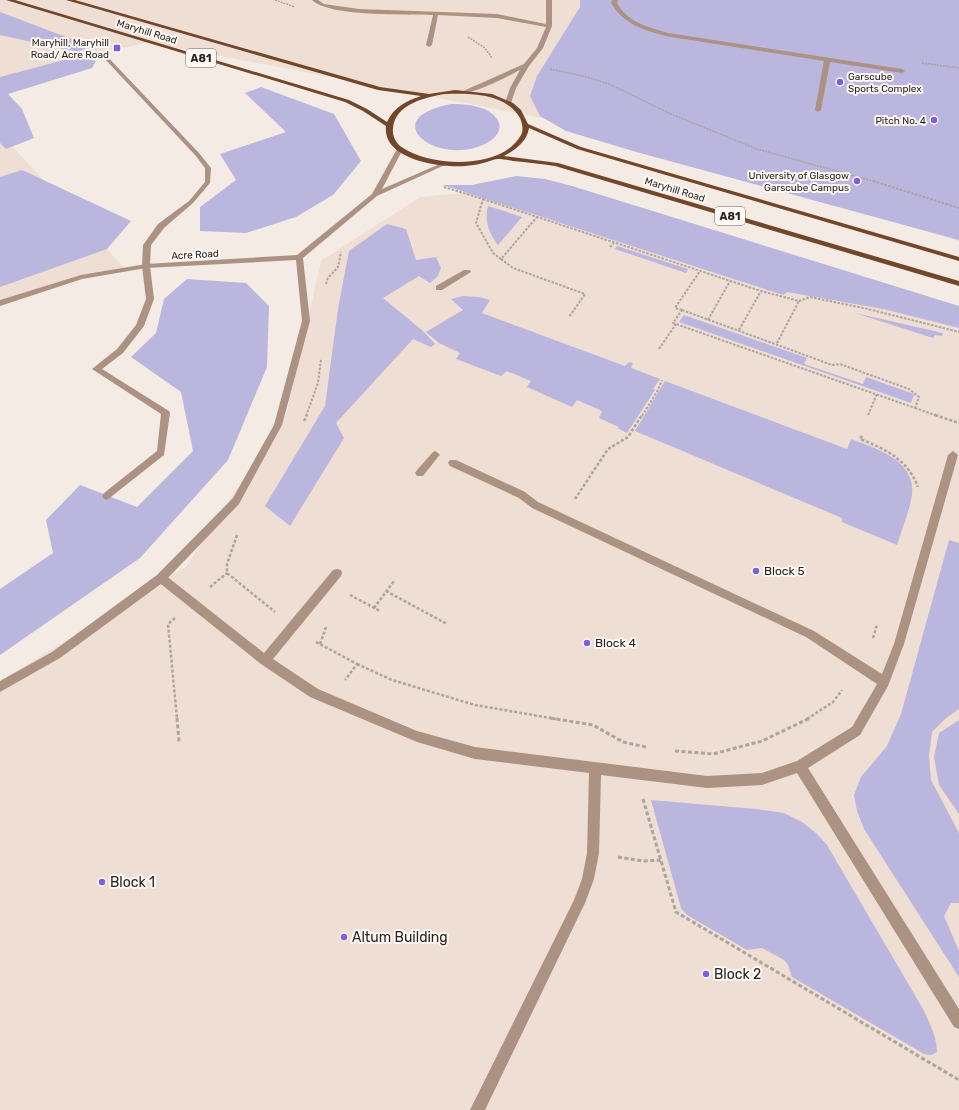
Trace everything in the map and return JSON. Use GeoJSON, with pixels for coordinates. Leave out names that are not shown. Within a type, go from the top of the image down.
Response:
{"type":"FeatureCollection","features":[{"type":"Feature","properties":{"kind":"main road","name":"Maryhill Road"},"geometry":{"type":"LineString","coordinates":[[9,0],[347,101],[365,110],[388,125]]}},
{"type":"Feature","properties":{"kind":"main road","name":"Maryhill Road"},"geometry":{"type":"LineString","coordinates":[[69,0],[380,89],[428,95]]}},
{"type":"Feature","properties":{"kind":"main road","name":"A81"},"geometry":{"type":"LineString","coordinates":[[445,92],[464,92],[495,97],[517,109],[523,117],[526,125],[524,137],[514,148],[498,157],[482,162],[463,164],[444,164],[427,161],[412,156],[400,149],[390,138],[388,134],[388,125],[395,113],[409,102],[428,95],[445,92]]}},
{"type":"Feature","properties":{"kind":"main road","name":"Maryhill Road"},"geometry":{"type":"LineString","coordinates":[[526,125],[579,148],[959,259]]}},
{"type":"Feature","properties":{"kind":"main road","name":"Maryhill Road"},"geometry":{"type":"LineString","coordinates":[[498,157],[556,164],[959,284]]}},
{"type":"Feature","properties":{"kind":"street"},"geometry":{"type":"LineString","coordinates":[[315,0],[322,5],[360,11],[497,16],[549,26]]}},
{"type":"Feature","properties":{"kind":"street"},"geometry":{"type":"LineString","coordinates":[[508,103],[513,88],[526,65],[540,48],[549,26],[549,0]]}},
{"type":"Feature","properties":{"kind":"street"},"geometry":{"type":"LineString","coordinates":[[616,0],[614,3],[616,8],[633,23],[645,29],[667,35],[902,72]]}},
{"type":"Feature","properties":{"kind":"street"},"geometry":{"type":"LineString","coordinates":[[429,45],[436,14]]}},
{"type":"Feature","properties":{"kind":"street"},"geometry":{"type":"LineString","coordinates":[[104,55],[197,154],[208,168],[208,182],[191,202],[160,226],[147,245],[146,266],[150,299],[140,326],[120,351],[96,368],[166,413],[160,453],[107,496]]}},
{"type":"Feature","properties":{"kind":"street"},"geometry":{"type":"LineString","coordinates":[[818,110],[827,61]]}},
{"type":"Feature","properties":{"kind":"street"},"geometry":{"type":"LineString","coordinates":[[464,92],[493,81],[526,65]]}},
{"type":"Feature","properties":{"kind":"street"},"geometry":{"type":"LineString","coordinates":[[375,195],[400,149]]}},
{"type":"Feature","properties":{"kind":"street"},"geometry":{"type":"LineString","coordinates":[[0,687],[56,655],[161,578],[236,501],[278,425],[306,322],[299,256],[375,195],[444,164]]}},
{"type":"Feature","properties":{"kind":"street","name":"Acre Road"},"geometry":{"type":"LineString","coordinates":[[0,303],[81,277],[146,266],[299,256]]}},
{"type":"Feature","properties":{"kind":"street"},"geometry":{"type":"LineString","coordinates":[[439,288],[467,272]]}},
{"type":"Feature","properties":{"kind":"street"},"geometry":{"type":"LineString","coordinates":[[420,472],[435,455]]}},
{"type":"Feature","properties":{"kind":"street"},"geometry":{"type":"LineString","coordinates":[[161,578],[265,660],[314,693],[417,736],[475,753],[707,782],[762,779],[800,766],[856,731],[884,682],[901,636],[953,455]]}},
{"type":"Feature","properties":{"kind":"street"},"geometry":{"type":"LineString","coordinates":[[453,463],[522,496],[535,505],[810,634],[884,682]]}},
{"type":"Feature","properties":{"kind":"street"},"geometry":{"type":"LineString","coordinates":[[265,660],[337,573]]}},
{"type":"Feature","properties":{"kind":"street"},"geometry":{"type":"LineString","coordinates":[[800,766],[959,1022]]}},
{"type":"Feature","properties":{"kind":"street"},"geometry":{"type":"LineString","coordinates":[[477,1110],[579,903],[588,879],[593,853],[595,768]]}},
{"type":"Feature","properties":{"kind":"path"},"geometry":{"type":"LineString","coordinates":[[902,72],[907,68],[915,69],[916,62],[959,68]]}},
{"type":"Feature","properties":{"kind":"path"},"geometry":{"type":"LineString","coordinates":[[526,65],[587,77],[609,84],[671,114],[757,149],[871,180],[959,208]]}},
{"type":"Feature","properties":{"kind":"path"},"geometry":{"type":"LineString","coordinates":[[443,186],[761,291],[799,301],[810,298],[868,310],[959,332]]}},
{"type":"Feature","properties":{"kind":"path"},"geometry":{"type":"LineString","coordinates":[[483,199],[476,223],[493,253],[513,268],[585,294],[568,317]]}},
{"type":"Feature","properties":{"kind":"path"},"geometry":{"type":"LineString","coordinates":[[501,259],[537,218]]}},
{"type":"Feature","properties":{"kind":"path"},"geometry":{"type":"LineString","coordinates":[[610,247],[614,243]]}},
{"type":"Feature","properties":{"kind":"path"},"geometry":{"type":"LineString","coordinates":[[326,284],[328,278],[338,267],[342,247]]}},
{"type":"Feature","properties":{"kind":"path"},"geometry":{"type":"LineString","coordinates":[[700,271],[675,308],[777,343],[832,365],[840,364],[909,389],[920,397],[915,408]]}},
{"type":"Feature","properties":{"kind":"path"},"geometry":{"type":"LineString","coordinates":[[708,320],[730,281]]}},
{"type":"Feature","properties":{"kind":"path"},"geometry":{"type":"LineString","coordinates":[[739,330],[761,291]]}},
{"type":"Feature","properties":{"kind":"path"},"geometry":{"type":"LineString","coordinates":[[777,343],[799,301]]}},
{"type":"Feature","properties":{"kind":"path"},"geometry":{"type":"LineString","coordinates":[[682,310],[673,323],[959,423]]}},
{"type":"Feature","properties":{"kind":"path"},"geometry":{"type":"LineString","coordinates":[[659,350],[676,324]]}},
{"type":"Feature","properties":{"kind":"path"},"geometry":{"type":"LineString","coordinates":[[303,424],[312,406],[321,368],[321,353]]}},
{"type":"Feature","properties":{"kind":"path"},"geometry":{"type":"LineString","coordinates":[[563,517],[608,449],[628,437],[658,390],[662,380]]}},
{"type":"Feature","properties":{"kind":"path"},"geometry":{"type":"LineString","coordinates":[[868,415],[877,394]]}},
{"type":"Feature","properties":{"kind":"path"},"geometry":{"type":"LineString","coordinates":[[862,436],[860,439],[889,452],[902,460],[915,475],[919,492]]}},
{"type":"Feature","properties":{"kind":"path"},"geometry":{"type":"LineString","coordinates":[[227,574],[227,564],[238,532]]}},
{"type":"Feature","properties":{"kind":"path"},"geometry":{"type":"LineString","coordinates":[[208,589],[227,574]]}},
{"type":"Feature","properties":{"kind":"path"},"geometry":{"type":"LineString","coordinates":[[227,574],[275,612]]}},
{"type":"Feature","properties":{"kind":"path"},"geometry":{"type":"LineString","coordinates":[[374,608],[394,581]]}},
{"type":"Feature","properties":{"kind":"path"},"geometry":{"type":"LineString","coordinates":[[386,591],[447,624]]}},
{"type":"Feature","properties":{"kind":"path"},"geometry":{"type":"LineString","coordinates":[[350,595],[380,611]]}},
{"type":"Feature","properties":{"kind":"path"},"geometry":{"type":"LineString","coordinates":[[177,617],[168,624],[179,742]]}},
{"type":"Feature","properties":{"kind":"path"},"geometry":{"type":"LineString","coordinates":[[873,638],[878,624]]}},
{"type":"Feature","properties":{"kind":"path"},"geometry":{"type":"LineString","coordinates":[[316,642],[357,664],[392,680],[474,705],[593,725],[623,742],[654,749]]}},
{"type":"Feature","properties":{"kind":"path"},"geometry":{"type":"LineString","coordinates":[[330,699],[357,664]]}},
{"type":"Feature","properties":{"kind":"path"},"geometry":{"type":"LineString","coordinates":[[668,750],[713,754],[762,741],[813,716],[833,702],[842,690]]}},
{"type":"Feature","properties":{"kind":"path"},"geometry":{"type":"LineString","coordinates":[[643,796],[676,912],[959,1080]]}},
{"type":"Feature","properties":{"kind":"path"},"geometry":{"type":"LineString","coordinates":[[593,853],[643,861],[661,860]]}},
{"type":"Feature","properties":{"kind":"shaded area","name":"University of Glasgow Garscube Campus"},"geometry":{"type":"Polygon","coordinates":[[[0,0],[959,0],[959,241],[552,120],[149,42],[0,77],[0,0]]]}},
{"type":"Feature","properties":{"kind":"shaded area","name":"University of Glasgow Garscube Campus"},"geometry":{"type":"Polygon","coordinates":[[[580,0],[959,0],[959,240],[640,153],[566,131],[540,116],[530,96],[537,76],[580,7],[580,0]]]}},
{"type":"Feature","properties":{"kind":"shaded area"},"geometry":{"type":"Polygon","coordinates":[[[0,12],[90,46],[78,52],[0,35],[0,12]]]}},
{"type":"Feature","properties":{"kind":"shaded area"},"geometry":{"type":"Polygon","coordinates":[[[79,56],[96,61],[92,68],[8,94],[22,109],[34,138],[6,149],[0,143],[0,77],[79,56]]]}},
{"type":"Feature","properties":{"kind":"shaded area"},"geometry":{"type":"Polygon","coordinates":[[[261,87],[334,114],[361,161],[333,195],[296,217],[246,233],[200,231],[200,207],[236,180],[220,154],[286,132],[245,93],[261,87]]]}},
{"type":"Feature","properties":{"kind":"shaded area"},"geometry":{"type":"Polygon","coordinates":[[[451,104],[464,104],[486,110],[497,118],[499,129],[497,134],[493,139],[485,144],[467,150],[449,150],[433,145],[422,138],[416,129],[417,120],[428,111],[451,104]]]}},
{"type":"Feature","properties":{"kind":"shaded area"},"geometry":{"type":"Polygon","coordinates":[[[0,133],[126,270],[81,277],[0,303],[0,133]]]}},
{"type":"Feature","properties":{"kind":"shaded area"},"geometry":{"type":"Polygon","coordinates":[[[22,170],[131,221],[107,249],[0,287],[0,177],[22,170]]]}},
{"type":"Feature","properties":{"kind":"shaded area"},"geometry":{"type":"Polygon","coordinates":[[[516,176],[545,179],[572,186],[959,306],[959,328],[883,309],[787,292],[783,295],[443,185],[472,185],[516,176]]]}},
{"type":"Feature","properties":{"kind":"shaded area"},"geometry":{"type":"Polygon","coordinates":[[[543,186],[959,324],[959,1110],[0,1110],[0,681],[186,567],[287,412],[321,261],[420,197],[543,186]]]}},
{"type":"Feature","properties":{"kind":"shaded area"},"geometry":{"type":"Polygon","coordinates":[[[488,206],[522,217],[498,245],[488,226],[488,206]]]}},
{"type":"Feature","properties":{"kind":"shaded area"},"geometry":{"type":"Polygon","coordinates":[[[387,224],[406,229],[416,260],[436,257],[441,268],[438,276],[430,283],[419,276],[383,298],[423,331],[435,344],[431,347],[413,339],[336,423],[344,438],[290,526],[265,506],[325,406],[338,309],[349,251],[387,224]]]}},
{"type":"Feature","properties":{"kind":"shaded area"},"geometry":{"type":"Polygon","coordinates":[[[617,246],[688,269],[686,273],[615,249],[617,246]]]}},
{"type":"Feature","properties":{"kind":"shaded area"},"geometry":{"type":"Polygon","coordinates":[[[187,279],[246,283],[269,306],[267,367],[228,460],[140,558],[0,655],[0,589],[53,553],[46,520],[80,485],[137,507],[193,451],[181,392],[131,357],[156,333],[164,299],[187,279]]]}},
{"type":"Feature","properties":{"kind":"shaded area"},"geometry":{"type":"Polygon","coordinates":[[[463,296],[479,297],[490,300],[482,313],[625,366],[629,362],[633,363],[631,368],[660,379],[653,389],[655,390],[627,433],[617,428],[619,427],[599,418],[602,411],[577,400],[572,407],[527,387],[531,381],[507,371],[501,376],[456,359],[460,353],[439,343],[426,332],[463,310],[451,299],[463,296]]]}},
{"type":"Feature","properties":{"kind":"shaded area"},"geometry":{"type":"Polygon","coordinates":[[[855,313],[943,333],[942,336],[935,335],[933,338],[855,313]]]}},
{"type":"Feature","properties":{"kind":"shaded area"},"geometry":{"type":"Polygon","coordinates":[[[684,315],[807,358],[804,364],[863,384],[866,377],[914,394],[911,403],[679,322],[684,315]]]}},
{"type":"Feature","properties":{"kind":"shaded area"},"geometry":{"type":"Polygon","coordinates":[[[665,381],[847,449],[851,439],[882,451],[892,457],[908,472],[912,482],[910,507],[897,545],[842,522],[842,518],[635,431],[665,381]]]}},
{"type":"Feature","properties":{"kind":"shaded area"},"geometry":{"type":"Polygon","coordinates":[[[949,540],[959,543],[959,709],[946,718],[932,732],[929,756],[931,780],[959,833],[959,903],[951,903],[944,916],[959,951],[959,977],[864,829],[857,811],[854,795],[861,777],[887,746],[901,714],[949,540]]]}},
{"type":"Feature","properties":{"kind":"shaded area"},"geometry":{"type":"Polygon","coordinates":[[[959,720],[959,814],[939,785],[934,757],[939,733],[959,720]]]}},
{"type":"Feature","properties":{"kind":"shaded area"},"geometry":{"type":"Polygon","coordinates":[[[651,800],[756,809],[784,813],[802,822],[816,833],[827,845],[923,1009],[934,1035],[937,1052],[931,1055],[924,1054],[792,977],[788,965],[784,960],[762,948],[747,950],[687,915],[681,908],[651,800]]]}},
{"type":"Feature","properties":{"kind":"place","name":"Maryhill, Maryhill Road/ Acre Road"},"geometry":{"type":"Point","coordinates":[117,48]}},
{"type":"Feature","properties":{"kind":"place","name":"Garscube Sports Complex"},"geometry":{"type":"Point","coordinates":[840,82]}},
{"type":"Feature","properties":{"kind":"place","name":"Pitch No. 4"},"geometry":{"type":"Point","coordinates":[934,120]}},
{"type":"Feature","properties":{"kind":"place","name":"University of Glasgow Garscube Campus"},"geometry":{"type":"Point","coordinates":[857,181]}},
{"type":"Feature","properties":{"kind":"place","name":"Block 5"},"geometry":{"type":"Point","coordinates":[756,571]}},
{"type":"Feature","properties":{"kind":"place","name":"Block 4"},"geometry":{"type":"Point","coordinates":[587,643]}},
{"type":"Feature","properties":{"kind":"place","name":"Block 1"},"geometry":{"type":"Point","coordinates":[102,882]}},
{"type":"Feature","properties":{"kind":"place","name":"Altum Building"},"geometry":{"type":"Point","coordinates":[344,937]}},
{"type":"Feature","properties":{"kind":"place","name":"Block 2"},"geometry":{"type":"Point","coordinates":[706,974]}}]}
